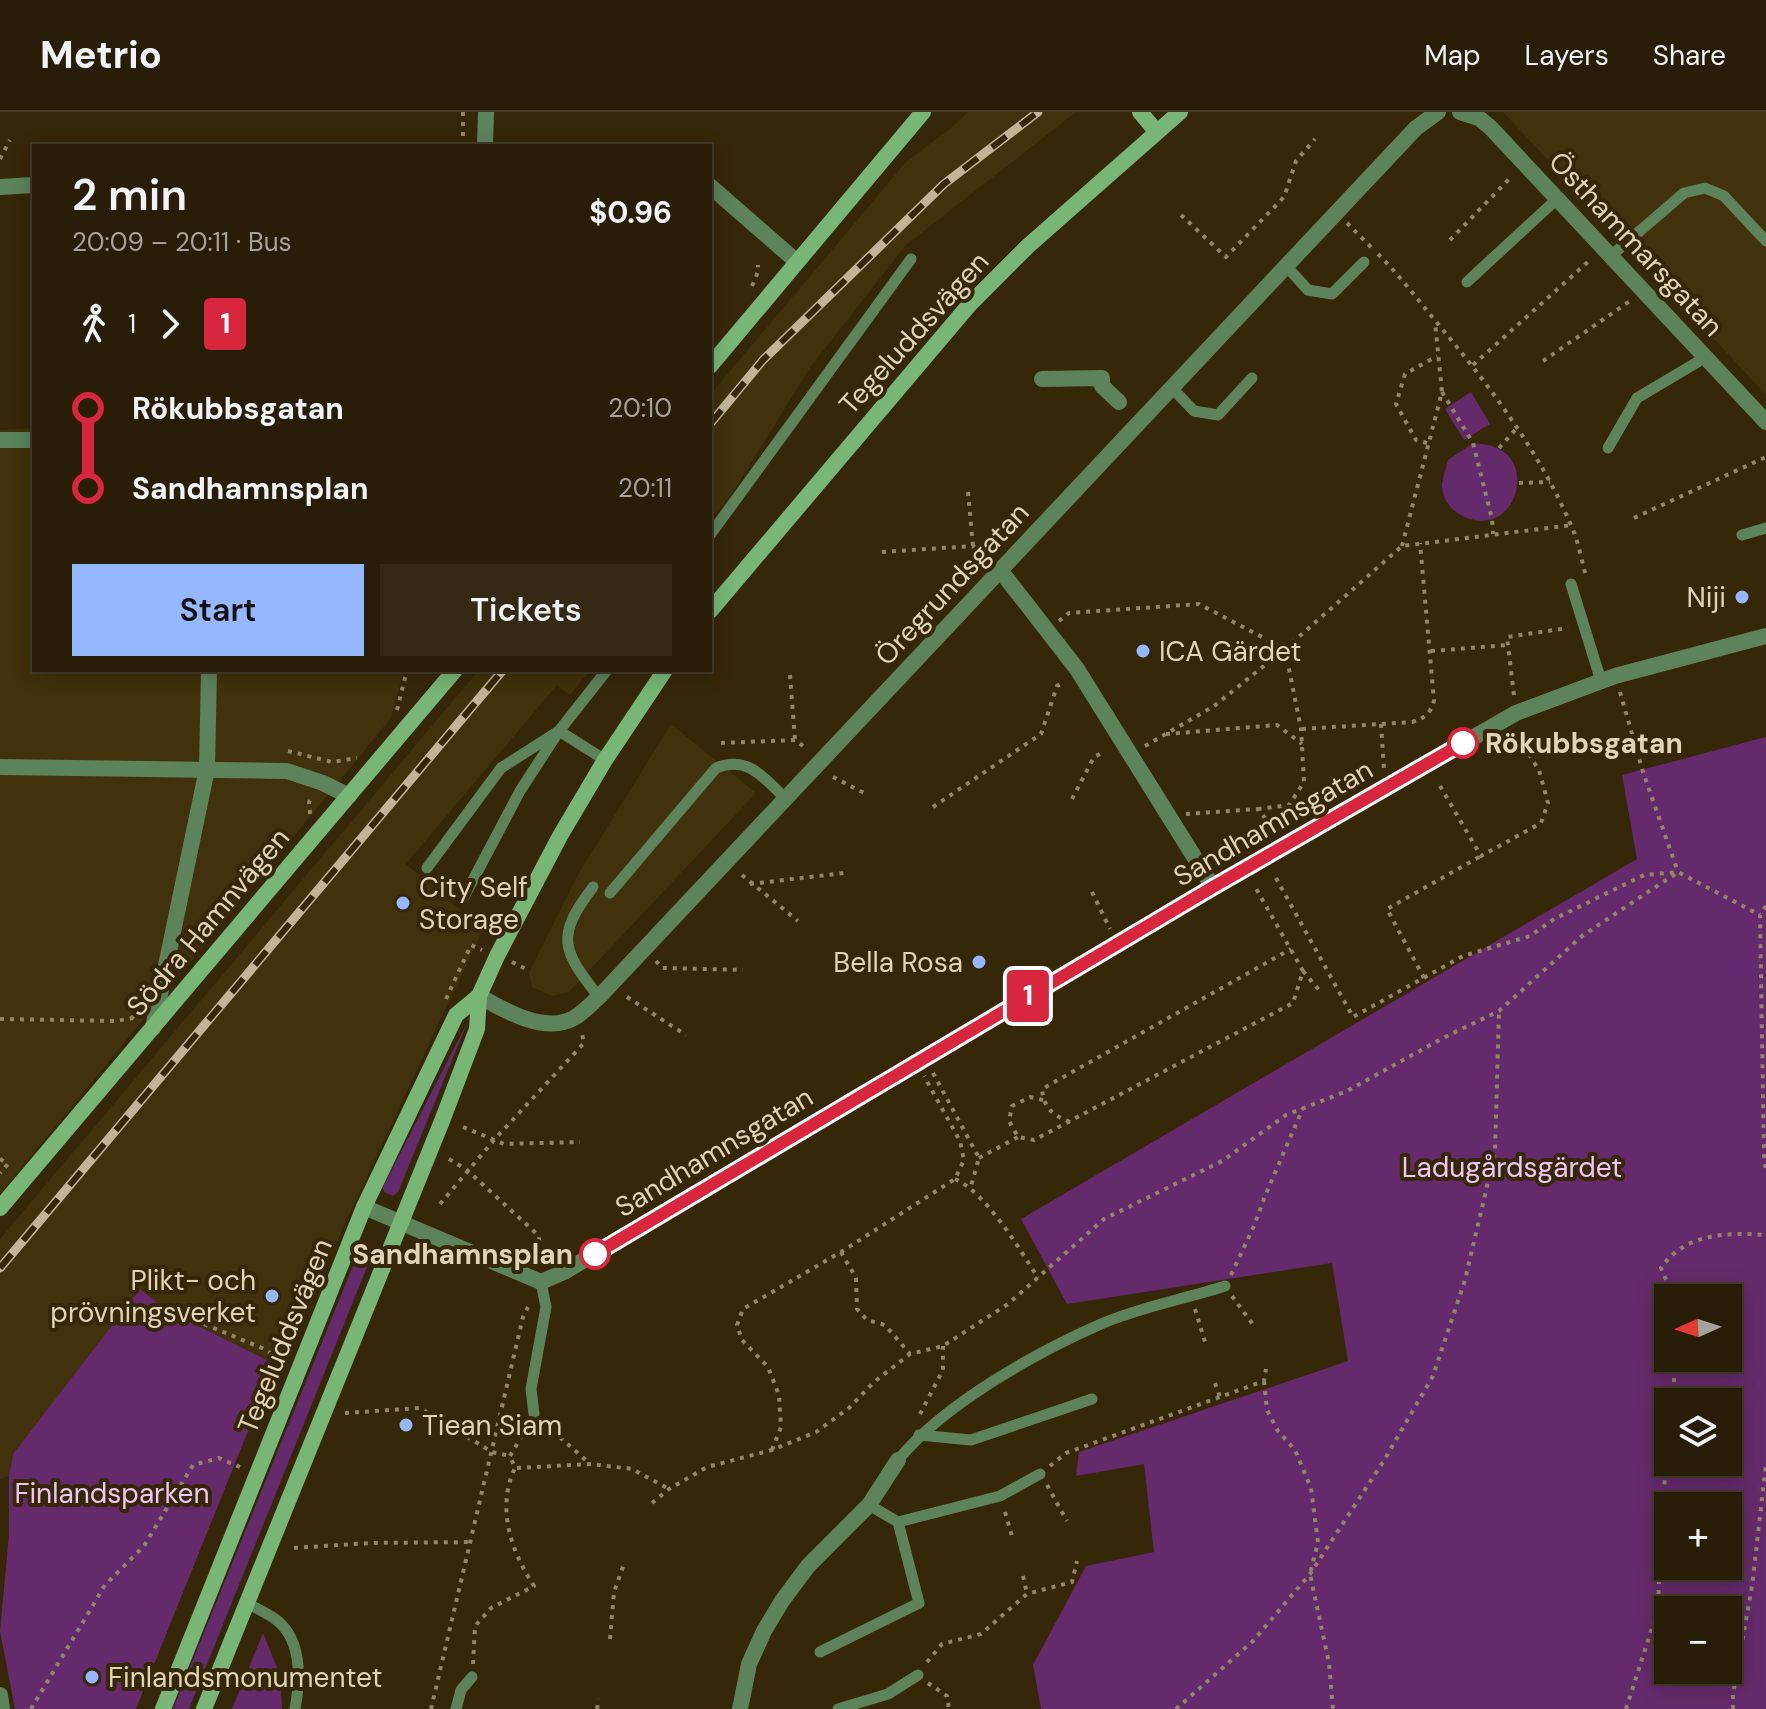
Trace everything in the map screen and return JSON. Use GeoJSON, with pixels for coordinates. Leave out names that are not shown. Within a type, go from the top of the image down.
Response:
{"type":"FeatureCollection","features":[{"type":"Feature","properties":{"kind":"main road"},"geometry":{"type":"LineString","coordinates":[[712,364],[923,112]]}},
{"type":"Feature","properties":{"kind":"main road"},"geometry":{"type":"LineString","coordinates":[[1140,112],[1156,131]]}},
{"type":"Feature","properties":{"kind":"main road","name":"Tegeluddsvägen"},"geometry":{"type":"LineString","coordinates":[[712,609],[970,304],[1028,246],[1180,112]]}},
{"type":"Feature","properties":{"kind":"main road","name":"Tegeluddsvägen"},"geometry":{"type":"LineString","coordinates":[[204,1709],[477,1029],[479,996],[539,876],[605,760],[664,672]]}},
{"type":"Feature","properties":{"kind":"main road","name":"Södra Hamnvägen"},"geometry":{"type":"LineString","coordinates":[[0,1207],[450,673]]}},
{"type":"Feature","properties":{"kind":"main road","name":"Tegeluddsvägen"},"geometry":{"type":"LineString","coordinates":[[163,1709],[364,1207],[456,1015],[479,996]]}},
{"type":"Feature","properties":{"kind":"street"},"geometry":{"type":"LineString","coordinates":[[485,144],[486,112]]}},
{"type":"Feature","properties":{"kind":"street","name":"Öregrundsgatan"},"geometry":{"type":"LineString","coordinates":[[577,1017],[644,950],[1416,128],[1438,112]]}},
{"type":"Feature","properties":{"kind":"street","name":"Östhammarsgatan"},"geometry":{"type":"LineString","coordinates":[[1460,112],[1479,118],[1525,162],[1765,420]]}},
{"type":"Feature","properties":{"kind":"street"},"geometry":{"type":"LineString","coordinates":[[0,187],[32,185]]}},
{"type":"Feature","properties":{"kind":"street"},"geometry":{"type":"LineString","coordinates":[[712,188],[796,261]]}},
{"type":"Feature","properties":{"kind":"street"},"geometry":{"type":"LineString","coordinates":[[1042,379],[1102,378],[1102,386],[1119,402]]}},
{"type":"Feature","properties":{"kind":"street"},"geometry":{"type":"LineString","coordinates":[[0,440],[32,440]]}},
{"type":"Feature","properties":{"kind":"street"},"geometry":{"type":"LineString","coordinates":[[1000,570],[1077,669],[1213,887]]}},
{"type":"Feature","properties":{"kind":"street","name":"Sandhamnsgatan"},"geometry":{"type":"LineString","coordinates":[[541,1282],[564,1272],[1117,943],[1516,713],[1608,678],[1766,636]]}},
{"type":"Feature","properties":{"kind":"street"},"geometry":{"type":"LineString","coordinates":[[153,1028],[207,769],[209,672]]}},
{"type":"Feature","properties":{"kind":"street"},"geometry":{"type":"LineString","coordinates":[[0,767],[287,771],[349,796]]}},
{"type":"Feature","properties":{"kind":"street"},"geometry":{"type":"LineString","coordinates":[[479,996],[542,1023],[553,1024],[577,1017]]}},
{"type":"Feature","properties":{"kind":"street"},"geometry":{"type":"LineString","coordinates":[[364,1207],[541,1282]]}},
{"type":"Feature","properties":{"kind":"street"},"geometry":{"type":"LineString","coordinates":[[740,1709],[749,1664],[782,1601],[808,1566],[869,1505],[898,1460]]}},
{"type":"Feature","properties":{"kind":"street"},"geometry":{"type":"LineString","coordinates":[[0,1695],[2,1709]]}},
{"type":"Feature","properties":{"kind":"lane"},"geometry":{"type":"LineString","coordinates":[[1608,251],[1684,193],[1705,188],[1724,196],[1766,241]]}},
{"type":"Feature","properties":{"kind":"lane"},"geometry":{"type":"LineString","coordinates":[[1467,282],[1558,198]]}},
{"type":"Feature","properties":{"kind":"lane"},"geometry":{"type":"LineString","coordinates":[[712,532],[911,259]]}},
{"type":"Feature","properties":{"kind":"lane"},"geometry":{"type":"LineString","coordinates":[[1287,267],[1308,290],[1332,294],[1364,262]]}},
{"type":"Feature","properties":{"kind":"lane"},"geometry":{"type":"LineString","coordinates":[[1608,448],[1637,398],[1706,357]]}},
{"type":"Feature","properties":{"kind":"lane"},"geometry":{"type":"LineString","coordinates":[[1172,388],[1194,411],[1218,415],[1252,378]]}},
{"type":"Feature","properties":{"kind":"lane"},"geometry":{"type":"LineString","coordinates":[[1742,535],[1766,528]]}},
{"type":"Feature","properties":{"kind":"lane"},"geometry":{"type":"LineString","coordinates":[[1571,584],[1582,621],[1608,678]]}},
{"type":"Feature","properties":{"kind":"lane"},"geometry":{"type":"LineString","coordinates":[[464,897],[520,791],[559,731],[605,672]]}},
{"type":"Feature","properties":{"kind":"lane"},"geometry":{"type":"LineString","coordinates":[[559,731],[605,760]]}},
{"type":"Feature","properties":{"kind":"lane"},"geometry":{"type":"LineString","coordinates":[[427,868],[501,768],[559,731]]}},
{"type":"Feature","properties":{"kind":"lane"},"geometry":{"type":"LineString","coordinates":[[610,893],[716,768],[731,762],[748,766],[786,799]]}},
{"type":"Feature","properties":{"kind":"lane"},"geometry":{"type":"LineString","coordinates":[[593,887],[570,919],[566,943],[573,965],[599,997]]}},
{"type":"Feature","properties":{"kind":"lane"},"geometry":{"type":"LineString","coordinates":[[534,1414],[531,1389],[546,1307],[541,1282]]}},
{"type":"Feature","properties":{"kind":"lane"},"geometry":{"type":"LineString","coordinates":[[898,1460],[919,1435],[956,1406],[1032,1360],[1103,1324],[1225,1286]]}},
{"type":"Feature","properties":{"kind":"lane"},"geometry":{"type":"LineString","coordinates":[[919,1435],[971,1440],[1092,1399]]}},
{"type":"Feature","properties":{"kind":"lane"},"geometry":{"type":"LineString","coordinates":[[869,1505],[898,1522],[1000,1496],[1040,1474]]}},
{"type":"Feature","properties":{"kind":"lane"},"geometry":{"type":"LineString","coordinates":[[820,1652],[919,1603],[898,1522]]}},
{"type":"Feature","properties":{"kind":"lane"},"geometry":{"type":"LineString","coordinates":[[247,1603],[281,1624],[291,1640],[299,1669],[295,1709]]}},
{"type":"Feature","properties":{"kind":"lane"},"geometry":{"type":"LineString","coordinates":[[838,1709],[888,1694],[918,1675]]}},
{"type":"Feature","properties":{"kind":"lane"},"geometry":{"type":"LineString","coordinates":[[456,1709],[461,1690],[472,1677]]}},
{"type":"Feature","properties":{"kind":"path"},"geometry":{"type":"LineString","coordinates":[[463,112],[463,144]]}},
{"type":"Feature","properties":{"kind":"path"},"geometry":{"type":"LineString","coordinates":[[1181,215],[1226,257],[1284,197],[1296,161],[1315,139]]}},
{"type":"Feature","properties":{"kind":"path"},"geometry":{"type":"LineString","coordinates":[[0,159],[10,140]]}},
{"type":"Feature","properties":{"kind":"path"},"geometry":{"type":"LineString","coordinates":[[1450,240],[1525,162]]}},
{"type":"Feature","properties":{"kind":"path"},"geometry":{"type":"LineString","coordinates":[[1337,213],[1406,283],[1473,365],[1550,482],[1572,525],[1589,585]]}},
{"type":"Feature","properties":{"kind":"path"},"geometry":{"type":"LineString","coordinates":[[1473,365],[1608,251]]}},
{"type":"Feature","properties":{"kind":"path"},"geometry":{"type":"LineString","coordinates":[[1543,361],[1645,291]]}},
{"type":"Feature","properties":{"kind":"path"},"geometry":{"type":"LineString","coordinates":[[1435,320],[1442,392],[1473,443],[1493,534]]}},
{"type":"Feature","properties":{"kind":"path"},"geometry":{"type":"LineString","coordinates":[[1427,443],[1416,440],[1396,404],[1405,374],[1437,355]]}},
{"type":"Feature","properties":{"kind":"path"},"geometry":{"type":"LineString","coordinates":[[1402,546],[1442,392]]}},
{"type":"Feature","properties":{"kind":"path"},"geometry":{"type":"LineString","coordinates":[[1499,448],[1516,429]]}},
{"type":"Feature","properties":{"kind":"path"},"geometry":{"type":"LineString","coordinates":[[1634,518],[1766,457]]}},
{"type":"Feature","properties":{"kind":"path"},"geometry":{"type":"LineString","coordinates":[[1519,483],[1550,482]]}},
{"type":"Feature","properties":{"kind":"path"},"geometry":{"type":"LineString","coordinates":[[968,492],[973,546],[983,556]]}},
{"type":"Feature","properties":{"kind":"path"},"geometry":{"type":"LineString","coordinates":[[1130,754],[1214,706],[1285,649],[1402,546],[1572,525]]}},
{"type":"Feature","properties":{"kind":"path"},"geometry":{"type":"LineString","coordinates":[[1301,729],[1420,720],[1431,710],[1434,701],[1420,543]]}},
{"type":"Feature","properties":{"kind":"path"},"geometry":{"type":"LineString","coordinates":[[882,552],[973,546]]}},
{"type":"Feature","properties":{"kind":"path"},"geometry":{"type":"LineString","coordinates":[[1069,613],[1199,604],[1285,649]]}},
{"type":"Feature","properties":{"kind":"path"},"geometry":{"type":"LineString","coordinates":[[1516,713],[1507,637],[1563,631],[1582,621]]}},
{"type":"Feature","properties":{"kind":"path"},"geometry":{"type":"LineString","coordinates":[[1430,651],[1508,645]]}},
{"type":"Feature","properties":{"kind":"path"},"geometry":{"type":"LineString","coordinates":[[1169,815],[1289,805],[1304,782],[1301,729],[1285,649]]}},
{"type":"Feature","properties":{"kind":"path"},"geometry":{"type":"LineString","coordinates":[[394,722],[406,672]]}},
{"type":"Feature","properties":{"kind":"path"},"geometry":{"type":"LineString","coordinates":[[790,675],[795,740]]}},
{"type":"Feature","properties":{"kind":"path"},"geometry":{"type":"LineString","coordinates":[[1608,678],[1678,872]]}},
{"type":"Feature","properties":{"kind":"path"},"geometry":{"type":"LineString","coordinates":[[933,807],[1041,734],[1057,686],[1062,683]]}},
{"type":"Feature","properties":{"kind":"path"},"geometry":{"type":"LineString","coordinates":[[1381,724],[1384,789]]}},
{"type":"Feature","properties":{"kind":"path"},"geometry":{"type":"LineString","coordinates":[[1164,735],[1277,725],[1302,744]]}},
{"type":"Feature","properties":{"kind":"path"},"geometry":{"type":"LineString","coordinates":[[1424,978],[1387,909],[1541,823],[1548,803],[1539,770],[1519,739]]}},
{"type":"Feature","properties":{"kind":"path"},"geometry":{"type":"LineString","coordinates":[[721,743],[795,740],[803,746]]}},
{"type":"Feature","properties":{"kind":"path"},"geometry":{"type":"LineString","coordinates":[[1072,799],[1094,757],[1104,752]]}},
{"type":"Feature","properties":{"kind":"path"},"geometry":{"type":"LineString","coordinates":[[833,777],[866,794]]}},
{"type":"Feature","properties":{"kind":"path"},"geometry":{"type":"LineString","coordinates":[[1440,786],[1481,856]]}},
{"type":"Feature","properties":{"kind":"path"},"geometry":{"type":"LineString","coordinates":[[1258,809],[1286,845]]}},
{"type":"Feature","properties":{"kind":"path"},"geometry":{"type":"LineString","coordinates":[[1244,869],[1303,971],[1319,990]]}},
{"type":"Feature","properties":{"kind":"path"},"geometry":{"type":"LineString","coordinates":[[652,1503],[669,1489],[707,1467],[772,1450],[816,1432],[849,1408],[874,1382],[910,1354],[943,1346],[1008,1304],[1104,1219],[1222,1161],[1286,1115],[1347,1091],[1499,1011],[1582,936],[1678,872]]}},
{"type":"Feature","properties":{"kind":"path"},"geometry":{"type":"LineString","coordinates":[[1276,878],[1353,1017],[1463,956],[1530,936],[1554,919],[1644,875],[1678,872],[1760,915]]}},
{"type":"Feature","properties":{"kind":"path"},"geometry":{"type":"LineString","coordinates":[[750,884],[844,873]]}},
{"type":"Feature","properties":{"kind":"path"},"geometry":{"type":"LineString","coordinates":[[742,875],[798,921]]}},
{"type":"Feature","properties":{"kind":"path"},"geometry":{"type":"LineString","coordinates":[[1092,892],[1117,943]]}},
{"type":"Feature","properties":{"kind":"path"},"geometry":{"type":"LineString","coordinates":[[1766,906],[1760,915],[1766,1173]]}},
{"type":"Feature","properties":{"kind":"path"},"geometry":{"type":"LineString","coordinates":[[1070,1122],[1052,1114],[1043,1100],[1042,1089],[1291,949]]}},
{"type":"Feature","properties":{"kind":"path"},"geometry":{"type":"LineString","coordinates":[[644,950],[662,968],[743,970]]}},
{"type":"Feature","properties":{"kind":"path"},"geometry":{"type":"LineString","coordinates":[[971,1186],[979,1158],[1018,1137],[1034,1140],[1293,1003],[1303,971]]}},
{"type":"Feature","properties":{"kind":"path"},"geometry":{"type":"LineString","coordinates":[[627,997],[686,1035]]}},
{"type":"Feature","properties":{"kind":"path"},"geometry":{"type":"LineString","coordinates":[[1176,1709],[1253,1641],[1310,1574],[1383,1462],[1433,1376],[1465,1280],[1495,1152],[1499,1011]]}},
{"type":"Feature","properties":{"kind":"path"},"geometry":{"type":"LineString","coordinates":[[440,1204],[467,1170],[584,1043],[577,1017]]}},
{"type":"Feature","properties":{"kind":"path"},"geometry":{"type":"LineString","coordinates":[[0,1019],[131,1019]]}},
{"type":"Feature","properties":{"kind":"path"},"geometry":{"type":"LineString","coordinates":[[920,1059],[979,1158]]}},
{"type":"Feature","properties":{"kind":"path"},"geometry":{"type":"LineString","coordinates":[[772,1450],[781,1427],[779,1395],[768,1367],[742,1340],[737,1325],[743,1309],[841,1252],[955,1179],[964,1160],[960,1141],[920,1059]]}},
{"type":"Feature","properties":{"kind":"path"},"geometry":{"type":"LineString","coordinates":[[1018,1137],[1009,1121],[1012,1106],[1030,1097],[1043,1100]]}},
{"type":"Feature","properties":{"kind":"path"},"geometry":{"type":"LineString","coordinates":[[1254,1326],[1225,1286],[1254,1226],[1303,1108]]}},
{"type":"Feature","properties":{"kind":"path"},"geometry":{"type":"LineString","coordinates":[[463,1127],[504,1144],[580,1142]]}},
{"type":"Feature","properties":{"kind":"path"},"geometry":{"type":"LineString","coordinates":[[0,1159],[8,1164],[0,1173]]}},
{"type":"Feature","properties":{"kind":"path"},"geometry":{"type":"LineString","coordinates":[[431,1709],[523,1317],[541,1282],[539,1236],[467,1170],[449,1159]]}},
{"type":"Feature","properties":{"kind":"path"},"geometry":{"type":"LineString","coordinates":[[955,1179],[971,1186],[980,1201],[1009,1231],[1038,1278]]}},
{"type":"Feature","properties":{"kind":"path"},"geometry":{"type":"LineString","coordinates":[[1668,1284],[1661,1268],[1672,1253],[1699,1240],[1730,1232],[1766,1235]]}},
{"type":"Feature","properties":{"kind":"path"},"geometry":{"type":"LineString","coordinates":[[841,1252],[856,1278],[857,1309],[867,1320],[885,1325],[910,1354]]}},
{"type":"Feature","properties":{"kind":"path"},"geometry":{"type":"LineString","coordinates":[[1191,1297],[1205,1342]]}},
{"type":"Feature","properties":{"kind":"path"},"geometry":{"type":"LineString","coordinates":[[204,1324],[262,1348],[284,1361]]}},
{"type":"Feature","properties":{"kind":"path"},"geometry":{"type":"LineString","coordinates":[[919,1435],[917,1419],[943,1370],[943,1346]]}},
{"type":"Feature","properties":{"kind":"path"},"geometry":{"type":"LineString","coordinates":[[1266,1369],[1267,1410],[1278,1431],[1295,1450],[1311,1488],[1318,1542],[1310,1574],[1329,1663],[1333,1709]]}},
{"type":"Feature","properties":{"kind":"path"},"geometry":{"type":"LineString","coordinates":[[1067,1521],[1040,1474],[1066,1453],[1264,1381]]}},
{"type":"Feature","properties":{"kind":"path"},"geometry":{"type":"LineString","coordinates":[[1215,1383],[1220,1397]]}},
{"type":"Feature","properties":{"kind":"path"},"geometry":{"type":"LineString","coordinates":[[345,1413],[420,1408],[492,1452],[510,1456],[515,1468],[506,1487],[506,1520],[521,1565],[534,1586],[491,1608],[475,1626],[472,1677]]}},
{"type":"Feature","properties":{"kind":"path"},"geometry":{"type":"LineString","coordinates":[[556,1434],[591,1464]]}},
{"type":"Feature","properties":{"kind":"path"},"geometry":{"type":"LineString","coordinates":[[31,1709],[105,1585],[144,1546],[193,1465],[219,1458],[240,1467]]}},
{"type":"Feature","properties":{"kind":"path"},"geometry":{"type":"LineString","coordinates":[[515,1468],[591,1464],[632,1469],[669,1489]]}},
{"type":"Feature","properties":{"kind":"path"},"geometry":{"type":"LineString","coordinates":[[1733,1709],[1752,1586],[1766,1464]]}},
{"type":"Feature","properties":{"kind":"path"},"geometry":{"type":"LineString","coordinates":[[1626,1709],[1658,1609],[1662,1494],[1666,1476]]}},
{"type":"Feature","properties":{"kind":"path"},"geometry":{"type":"LineString","coordinates":[[1000,1496],[1012,1536]]}},
{"type":"Feature","properties":{"kind":"path"},"geometry":{"type":"LineString","coordinates":[[294,1548],[370,1543],[471,1542]]}},
{"type":"Feature","properties":{"kind":"path"},"geometry":{"type":"LineString","coordinates":[[949,1709],[947,1696],[918,1675],[942,1644],[981,1634],[1027,1594],[1072,1582],[1077,1561]]}},
{"type":"Feature","properties":{"kind":"path"},"geometry":{"type":"LineString","coordinates":[[610,1639],[614,1592],[624,1564]]}},
{"type":"Feature","properties":{"kind":"path"},"geometry":{"type":"LineString","coordinates":[[1023,1576],[1027,1594]]}},
{"type":"Feature","properties":{"kind":"path"},"geometry":{"type":"LineString","coordinates":[[597,1709],[599,1699]]}},
{"type":"Feature","properties":{"kind":"shaded area"},"geometry":{"type":"Polygon","coordinates":[[[968,112],[1076,112],[906,245],[811,366],[733,492],[712,518],[712,393],[906,162],[968,112]]]}},
{"type":"Feature","properties":{"kind":"shaded area"},"geometry":{"type":"Polygon","coordinates":[[[1503,112],[1766,112],[1766,395],[1503,112]]]}},
{"type":"Feature","properties":{"kind":"shaded area"},"geometry":{"type":"Polygon","coordinates":[[[32,428],[32,672],[403,672],[391,718],[0,1194],[0,430],[32,428]]]}},
{"type":"Feature","properties":{"kind":"shaded area"},"geometry":{"type":"Polygon","coordinates":[[[477,672],[588,672],[570,695],[557,685],[406,864],[483,929],[343,1228],[290,1354],[275,1364],[166,1310],[140,1290],[13,1454],[9,1476],[0,1479],[0,1239],[477,672]]]}},
{"type":"Feature","properties":{"kind":"shaded area"},"geometry":{"type":"Polygon","coordinates":[[[671,724],[756,793],[569,992],[552,996],[532,987],[529,973],[576,878],[671,724]]]}},
{"type":"Feature","properties":{"kind":"green space"},"geometry":{"type":"Polygon","coordinates":[[[1471,392],[1490,424],[1464,440],[1445,409],[1471,392]]]}},
{"type":"Feature","properties":{"kind":"green space"},"geometry":{"type":"Polygon","coordinates":[[[1473,443],[1492,446],[1505,453],[1517,477],[1511,504],[1496,517],[1486,520],[1476,520],[1456,512],[1448,504],[1442,484],[1448,460],[1473,443]]]}},
{"type":"Feature","properties":{"kind":"green space","name":"Ladugårdsgärdet"},"geometry":{"type":"Polygon","coordinates":[[[1766,737],[1766,1709],[1041,1709],[1033,1665],[1086,1566],[1154,1552],[1144,1464],[1076,1476],[1079,1452],[1348,1361],[1332,1263],[1067,1304],[1021,1219],[1637,859],[1622,775],[1766,737]]]}},
{"type":"Feature","properties":{"kind":"green space"},"geometry":{"type":"Polygon","coordinates":[[[468,1021],[398,1192],[393,1196],[384,1192],[383,1187],[468,1021]]]}},
{"type":"Feature","properties":{"kind":"green space"},"geometry":{"type":"Polygon","coordinates":[[[357,1256],[369,1262],[189,1709],[173,1709],[357,1256]]]}},
{"type":"Feature","properties":{"kind":"green space","name":"Finlandsparken"},"geometry":{"type":"Polygon","coordinates":[[[140,1289],[166,1310],[275,1364],[136,1709],[15,1709],[0,1631],[13,1454],[140,1289]]]}},
{"type":"Feature","properties":{"kind":"green space"},"geometry":{"type":"Polygon","coordinates":[[[263,1633],[280,1675],[282,1709],[232,1709],[263,1633]]]}},
{"type":"Feature","properties":{"kind":"railway"},"geometry":{"type":"LineString","coordinates":[[712,422],[763,360],[944,184],[1038,112]]}},
{"type":"Feature","properties":{"kind":"railway"},"geometry":{"type":"LineString","coordinates":[[0,1268],[501,672]]}},
{"type":"Feature","properties":{"kind":"bus line","name":"1"},"geometry":{"type":"LineString","coordinates":[[595,1254],[1213,887],[1463,743]]}},
{"type":"Feature","properties":{"kind":"place","name":"Niji"},"geometry":{"type":"Point","coordinates":[1742,597]}},
{"type":"Feature","properties":{"kind":"place","name":"ICA Gärdet"},"geometry":{"type":"Point","coordinates":[1143,651]}},
{"type":"Feature","properties":{"kind":"place","name":"Rökubbsgatan"},"geometry":{"type":"Point","coordinates":[1463,743]}},
{"type":"Feature","properties":{"kind":"place","name":"City Self Storage"},"geometry":{"type":"Point","coordinates":[403,903]}},
{"type":"Feature","properties":{"kind":"place","name":"Bella Rosa"},"geometry":{"type":"Point","coordinates":[979,962]}},
{"type":"Feature","properties":{"kind":"place","name":"Sandhamnsplan"},"geometry":{"type":"Point","coordinates":[595,1254]}},
{"type":"Feature","properties":{"kind":"place","name":"Plikt- och prövningsverket"},"geometry":{"type":"Point","coordinates":[272,1296]}},
{"type":"Feature","properties":{"kind":"place","name":"Tiean Siam"},"geometry":{"type":"Point","coordinates":[406,1425]}},
{"type":"Feature","properties":{"kind":"place","name":"Finlandsmonumentet"},"geometry":{"type":"Point","coordinates":[92,1677]}}]}
